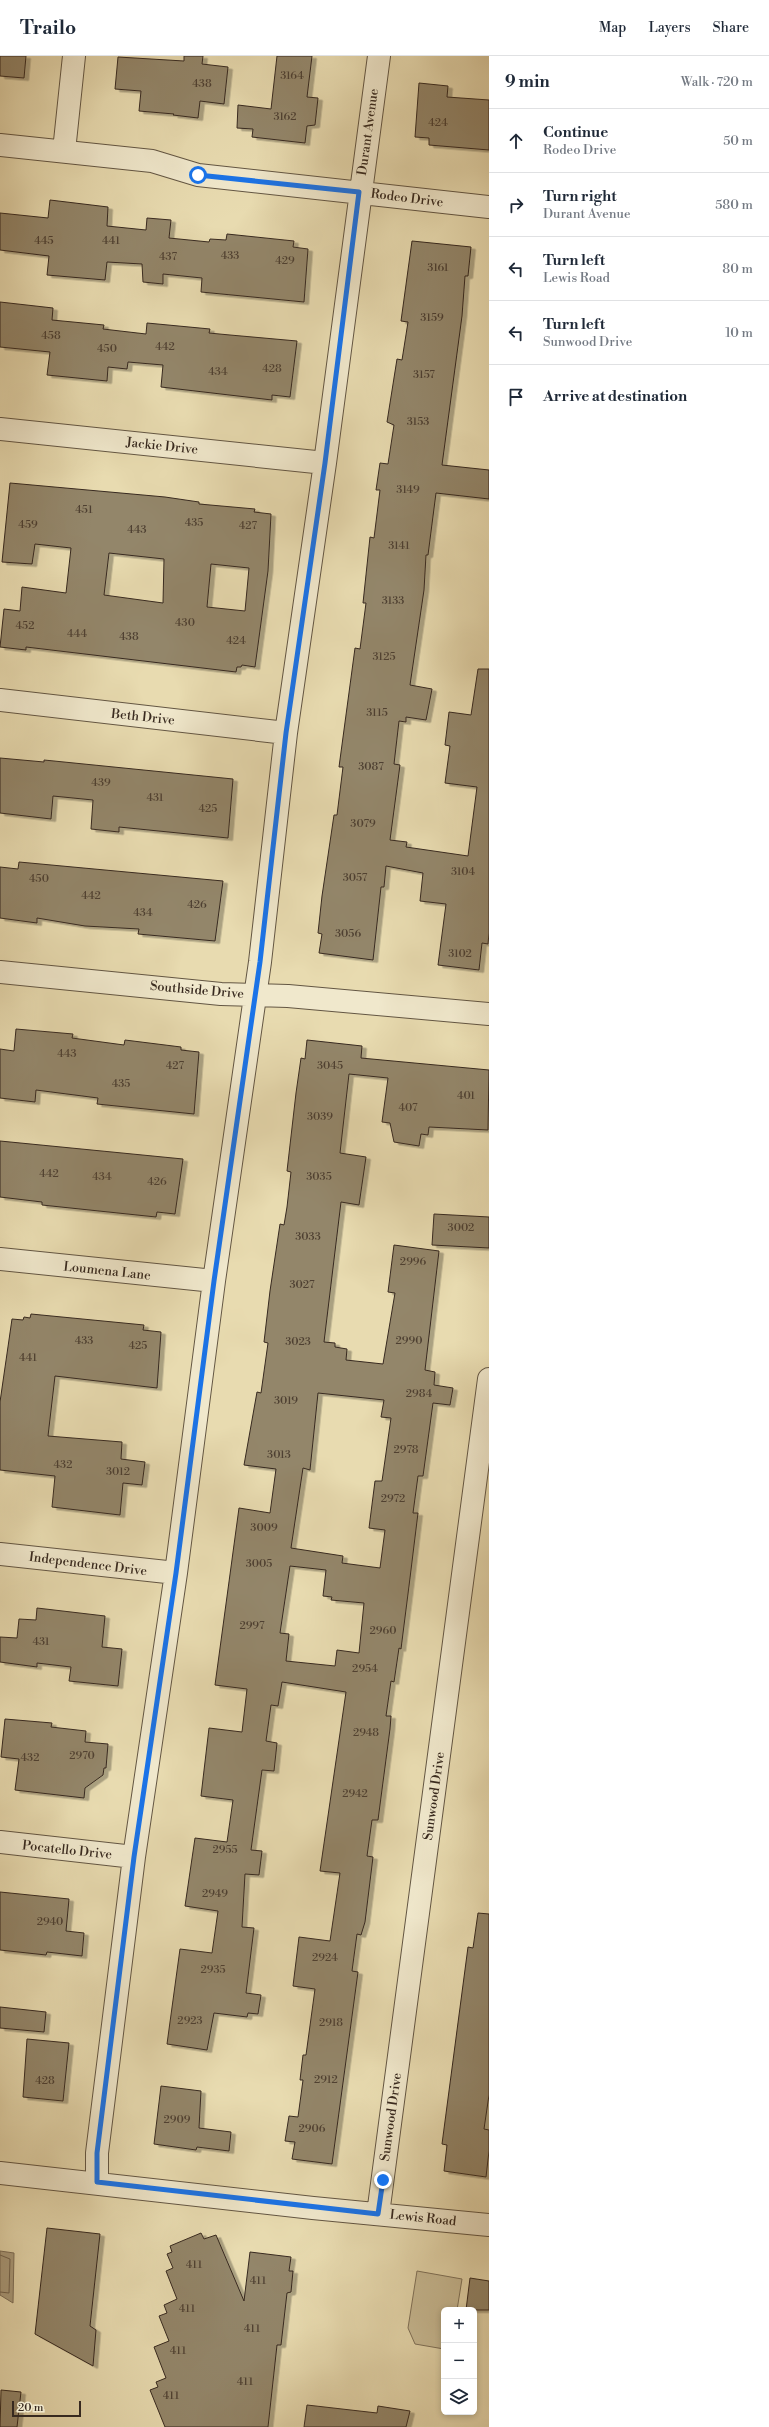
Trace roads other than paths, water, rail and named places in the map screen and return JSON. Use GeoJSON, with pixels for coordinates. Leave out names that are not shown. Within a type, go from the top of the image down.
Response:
{"type":"FeatureCollection","features":[{"type":"Feature","properties":{"kind":"street"},"geometry":{"type":"LineString","coordinates":[[64,152],[74,56]]}},
{"type":"Feature","properties":{"kind":"street","name":"Durant Avenue"},"geometry":{"type":"LineString","coordinates":[[97,2182],[97,2153],[134,1857],[176,1573],[214,1281],[256,995],[286,733],[325,463],[359,192],[378,56]]}},
{"type":"Feature","properties":{"kind":"street","name":"Rodeo Drive"},"geometry":{"type":"LineString","coordinates":[[0,144],[152,161],[198,175],[489,207]]}},
{"type":"Feature","properties":{"kind":"street","name":"Jackie Drive"},"geometry":{"type":"LineString","coordinates":[[0,429],[325,463]]}},
{"type":"Feature","properties":{"kind":"street","name":"Beth Drive"},"geometry":{"type":"LineString","coordinates":[[0,700],[286,733]]}},
{"type":"Feature","properties":{"kind":"street","name":"Southside Drive"},"geometry":{"type":"LineString","coordinates":[[0,972],[221,994],[256,995],[489,1014]]}},
{"type":"Feature","properties":{"kind":"street","name":"Loumena Lane"},"geometry":{"type":"LineString","coordinates":[[0,1259],[214,1281]]}},
{"type":"Feature","properties":{"kind":"street","name":"Sunwood Drive"},"geometry":{"type":"LineString","coordinates":[[378,2214],[489,1379]]}},
{"type":"Feature","properties":{"kind":"street","name":"Independence Drive"},"geometry":{"type":"LineString","coordinates":[[0,1554],[176,1573]]}},
{"type":"Feature","properties":{"kind":"street","name":"Pocatello Drive"},"geometry":{"type":"LineString","coordinates":[[0,1842],[134,1857]]}},
{"type":"Feature","properties":{"kind":"street","name":"Lewis Road"},"geometry":{"type":"LineString","coordinates":[[0,2173],[97,2182],[489,2225]]}},
{"type":"Feature","properties":{"kind":"water"},"geometry":{"type":"Polygon","coordinates":[[[0,2251],[14,2253],[13,2303],[0,2295],[0,2251]]]}}]}
